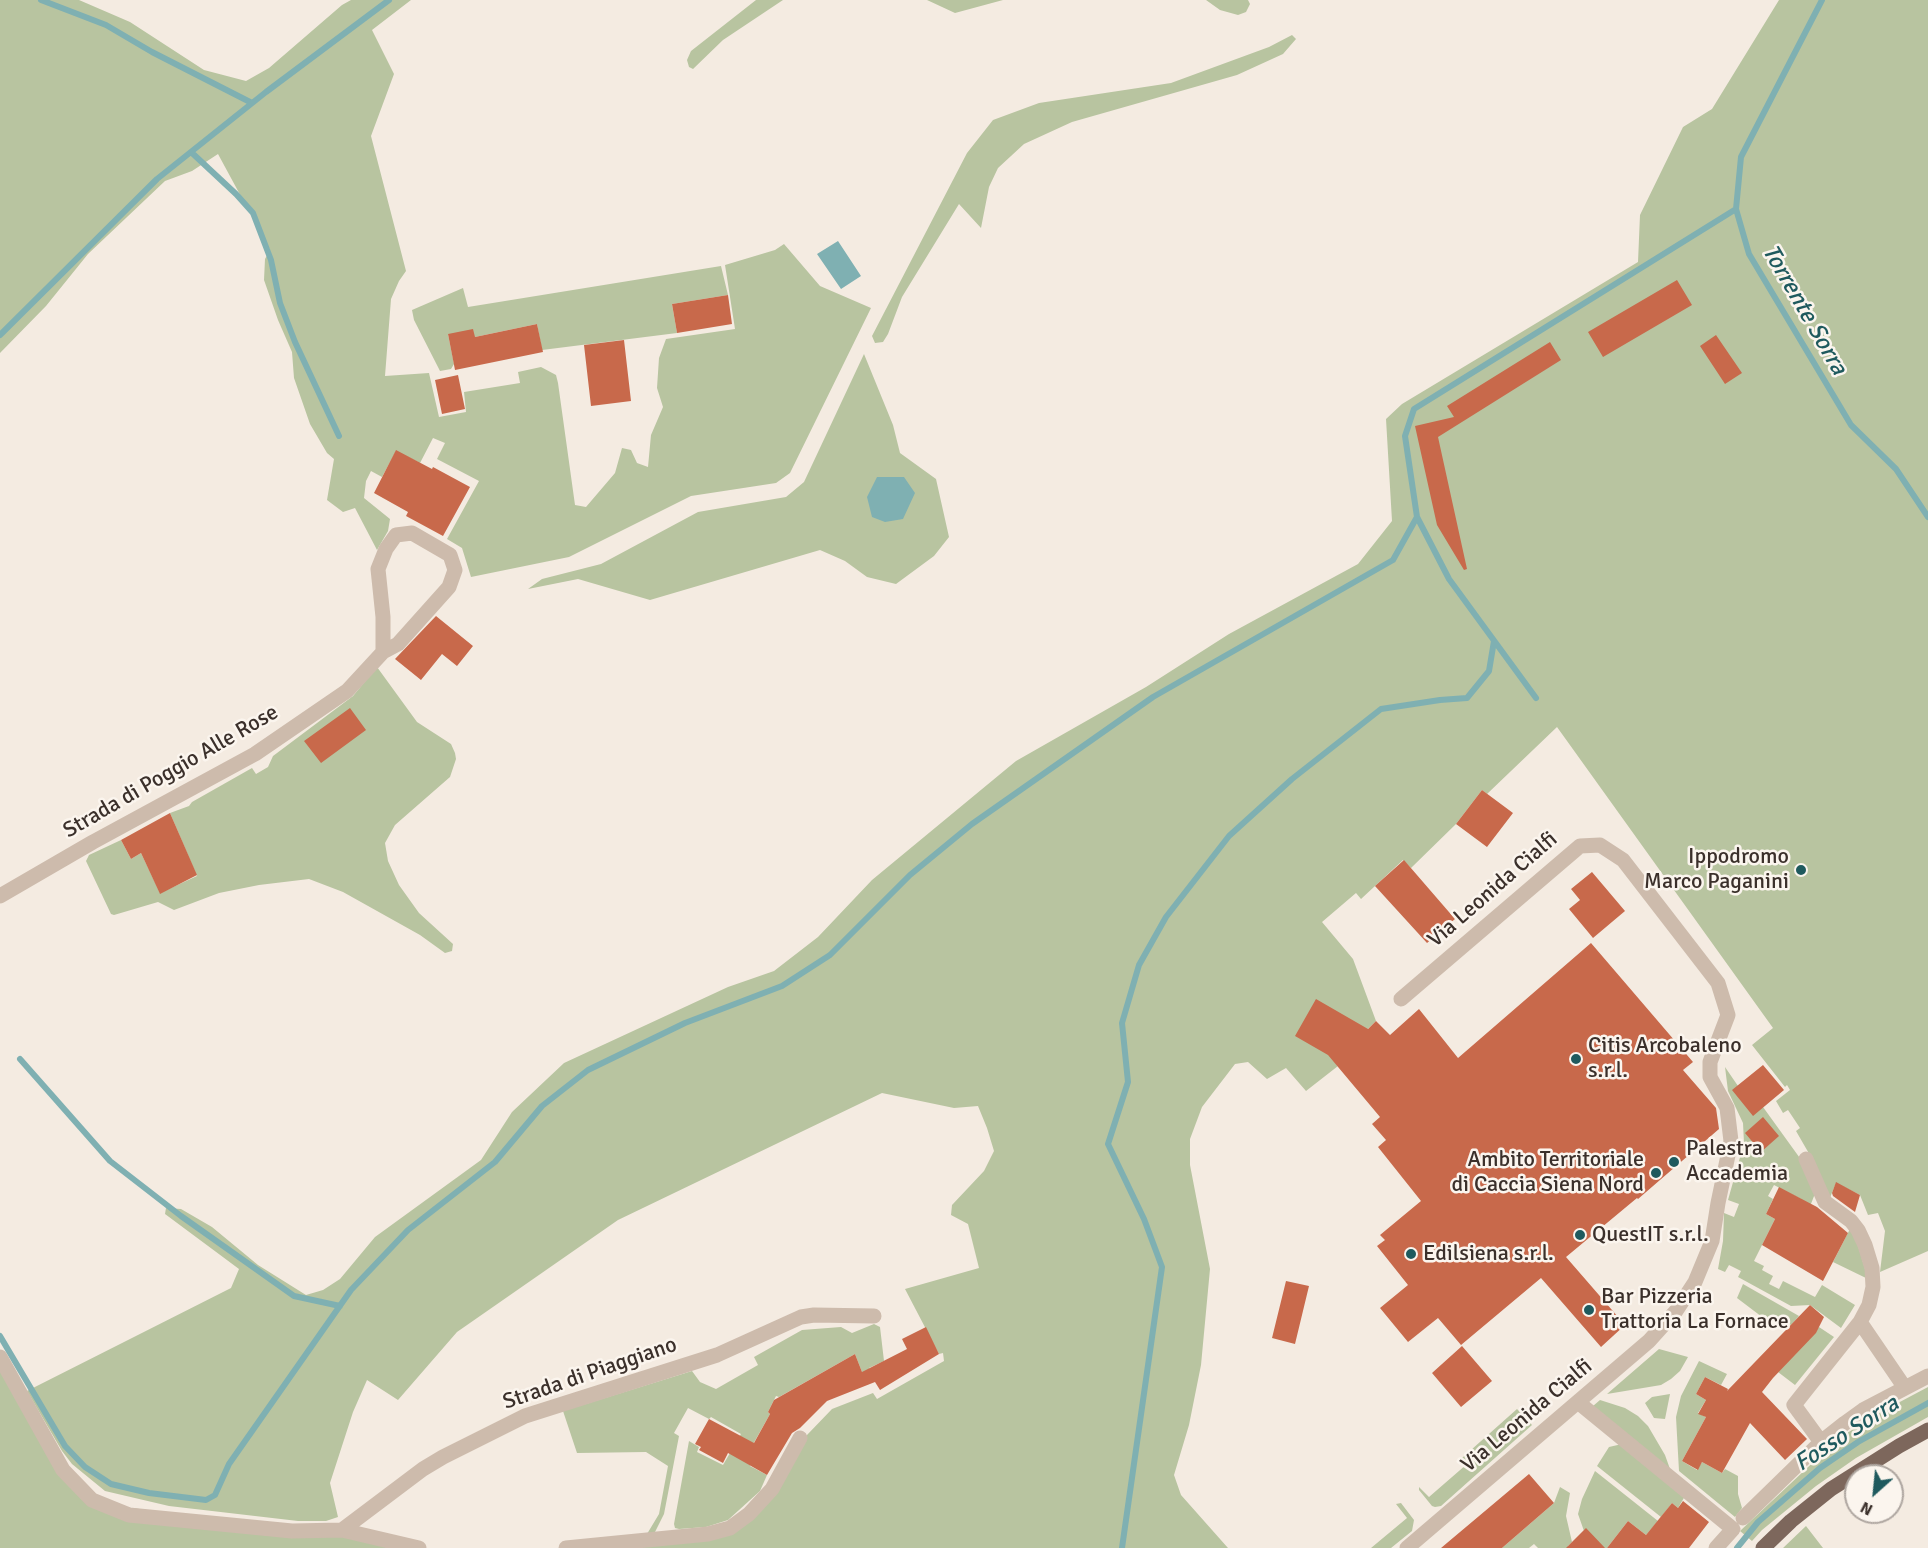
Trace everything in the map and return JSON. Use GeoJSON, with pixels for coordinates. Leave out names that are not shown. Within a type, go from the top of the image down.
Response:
{"type":"FeatureCollection","features":[{"type":"Feature","properties":{"kind":"main road"},"geometry":{"type":"LineString","coordinates":[[1763,1548],[1791,1521],[1831,1490],[1892,1450],[1928,1430]]}},
{"type":"Feature","properties":{"kind":"street","name":"Strada di Poggio Alle Rose"},"geometry":{"type":"LineString","coordinates":[[0,896],[93,842],[255,754],[346,691],[382,652],[398,644],[449,587],[455,570],[450,555],[412,533],[396,535],[386,549],[378,569],[383,617],[382,652]]}},
{"type":"Feature","properties":{"kind":"street","name":"Via Leonida Cialfi"},"geometry":{"type":"LineString","coordinates":[[1401,999],[1580,846],[1600,845],[1623,860],[1718,983],[1728,1015],[1710,1062],[1710,1077],[1727,1108],[1731,1141],[1712,1241],[1695,1282],[1668,1322],[1579,1403],[1407,1548]]}},
{"type":"Feature","properties":{"kind":"street"},"geometry":{"type":"LineString","coordinates":[[1806,1159],[1825,1202],[1851,1221],[1865,1245],[1872,1268],[1873,1287],[1869,1305],[1860,1322],[1794,1405],[1821,1442]]}},
{"type":"Feature","properties":{"kind":"street","name":"Strada di Piaggiano"},"geometry":{"type":"LineString","coordinates":[[342,1530],[423,1469],[525,1416],[717,1355],[801,1317],[814,1315],[874,1316]]}},
{"type":"Feature","properties":{"kind":"street"},"geometry":{"type":"LineString","coordinates":[[1860,1322],[1905,1388]]}},
{"type":"Feature","properties":{"kind":"street"},"geometry":{"type":"LineString","coordinates":[[0,1357],[63,1470],[92,1500],[129,1515],[292,1531],[342,1530],[419,1548]]}},
{"type":"Feature","properties":{"kind":"street"},"geometry":{"type":"LineString","coordinates":[[1743,1518],[1821,1442],[1863,1410],[1928,1376]]}},
{"type":"Feature","properties":{"kind":"street"},"geometry":{"type":"LineString","coordinates":[[1579,1403],[1733,1529],[1716,1548]]}},
{"type":"Feature","properties":{"kind":"street"},"geometry":{"type":"LineString","coordinates":[[566,1548],[708,1534],[730,1528],[749,1514],[772,1489],[800,1438]]}},
{"type":"Feature","properties":{"kind":"green space"},"geometry":{"type":"Polygon","coordinates":[[[0,0],[79,0],[130,22],[204,70],[246,81],[269,68],[342,5],[351,0],[411,0],[372,30],[394,74],[371,136],[406,271],[391,299],[385,376],[429,373],[439,417],[466,412],[464,392],[520,383],[518,372],[541,367],[556,375],[575,505],[586,507],[615,473],[622,448],[631,450],[637,463],[648,467],[651,435],[663,407],[657,388],[659,358],[666,339],[735,329],[725,265],[775,250],[784,244],[820,286],[871,308],[790,473],[776,483],[691,496],[569,557],[471,577],[462,548],[447,539],[479,481],[437,459],[445,443],[433,438],[420,463],[396,451],[382,477],[371,471],[366,481],[364,498],[390,519],[388,531],[377,550],[355,508],[343,512],[327,500],[334,459],[327,453],[310,424],[294,378],[292,352],[264,280],[265,259],[270,250],[218,154],[192,171],[165,181],[88,254],[46,306],[0,353],[0,0]]]}},
{"type":"Feature","properties":{"kind":"green space"},"geometry":{"type":"Polygon","coordinates":[[[756,0],[783,0],[723,40],[693,69],[689,67],[687,60],[691,51],[756,0]]]}},
{"type":"Feature","properties":{"kind":"green space"},"geometry":{"type":"Polygon","coordinates":[[[927,0],[1003,0],[955,13],[927,0]]]}},
{"type":"Feature","properties":{"kind":"green space"},"geometry":{"type":"Polygon","coordinates":[[[1206,0],[1248,0],[1250,4],[1246,12],[1238,15],[1220,10],[1206,0]]]}},
{"type":"Feature","properties":{"kind":"green space"},"geometry":{"type":"Polygon","coordinates":[[[1779,0],[1928,0],[1928,1251],[1880,1272],[1885,1231],[1878,1213],[1868,1215],[1860,1195],[1836,1183],[1829,1200],[1811,1157],[1796,1131],[1800,1128],[1788,1110],[1783,1113],[1776,1101],[1790,1090],[1787,1085],[1785,1087],[1752,1045],[1773,1028],[1557,727],[1487,794],[1482,790],[1456,824],[1411,868],[1403,860],[1361,899],[1356,893],[1322,922],[1353,959],[1376,1021],[1334,1061],[1338,1066],[1306,1091],[1286,1068],[1267,1079],[1248,1062],[1235,1064],[1202,1107],[1190,1139],[1190,1165],[1210,1269],[1201,1365],[1189,1425],[1174,1475],[1181,1495],[1228,1548],[619,1548],[706,1539],[776,1493],[807,1435],[832,1409],[873,1393],[877,1399],[944,1361],[943,1353],[939,1354],[905,1289],[979,1268],[968,1224],[951,1215],[952,1205],[984,1171],[994,1151],[978,1106],[954,1108],[882,1093],[618,1220],[457,1332],[398,1400],[367,1380],[353,1412],[330,1483],[338,1517],[326,1521],[298,1521],[169,1506],[105,1491],[72,1464],[27,1391],[231,1288],[239,1269],[165,1214],[166,1208],[181,1209],[212,1227],[258,1265],[306,1295],[323,1290],[340,1279],[375,1237],[481,1160],[512,1112],[564,1063],[728,987],[774,971],[818,937],[872,880],[1016,761],[1146,687],[1229,634],[1358,564],[1392,521],[1386,419],[1402,404],[1638,262],[1640,215],[1683,127],[1712,109],[1779,0]]]}},
{"type":"Feature","properties":{"kind":"green space"},"geometry":{"type":"Polygon","coordinates":[[[1292,35],[1296,39],[1283,54],[1237,75],[1072,122],[1024,144],[998,168],[989,187],[981,228],[959,204],[902,297],[888,334],[883,342],[875,343],[872,336],[967,153],[993,120],[1039,103],[1171,83],[1269,47],[1292,35]]]}},
{"type":"Feature","properties":{"kind":"green space"},"geometry":{"type":"Polygon","coordinates":[[[721,266],[728,295],[672,304],[677,333],[542,350],[537,324],[475,337],[448,334],[454,364],[451,369],[440,371],[414,320],[412,310],[463,288],[468,307],[721,266]]]}},
{"type":"Feature","properties":{"kind":"green space"},"geometry":{"type":"Polygon","coordinates":[[[864,354],[893,425],[900,453],[936,479],[949,537],[934,556],[896,584],[867,577],[845,561],[820,550],[650,600],[578,579],[528,589],[542,579],[601,564],[698,512],[786,497],[804,482],[864,354]]]}},
{"type":"Feature","properties":{"kind":"green space"},"geometry":{"type":"Polygon","coordinates":[[[377,667],[417,722],[451,744],[455,753],[456,759],[450,777],[395,825],[385,843],[388,861],[399,885],[419,913],[453,944],[452,951],[445,953],[420,935],[343,892],[309,879],[219,893],[174,910],[158,902],[111,914],[86,861],[89,855],[121,840],[131,859],[141,853],[160,893],[197,876],[170,813],[189,806],[192,802],[252,768],[256,774],[268,767],[273,756],[353,696],[377,667]]]}},
{"type":"Feature","properties":{"kind":"green space"},"geometry":{"type":"Polygon","coordinates":[[[1725,1067],[1738,1086],[1763,1107],[1802,1161],[1816,1191],[1809,1209],[1801,1199],[1774,1185],[1768,1196],[1773,1199],[1766,1214],[1775,1219],[1754,1261],[1764,1266],[1762,1270],[1773,1276],[1769,1284],[1779,1289],[1783,1281],[1815,1297],[1822,1285],[1855,1305],[1841,1328],[1810,1305],[1791,1306],[1738,1277],[1741,1271],[1729,1265],[1725,1272],[1718,1269],[1723,1241],[1724,1213],[1734,1217],[1739,1204],[1728,1200],[1744,1143],[1743,1123],[1728,1091],[1725,1067]]]}},
{"type":"Feature","properties":{"kind":"green space"},"geometry":{"type":"Polygon","coordinates":[[[1851,1227],[1854,1232],[1868,1279],[1833,1262],[1851,1227]]]}},
{"type":"Feature","properties":{"kind":"green space"},"geometry":{"type":"Polygon","coordinates":[[[1743,1284],[1799,1316],[1791,1325],[1776,1317],[1770,1323],[1737,1298],[1743,1284]]]}},
{"type":"Feature","properties":{"kind":"green space"},"geometry":{"type":"Polygon","coordinates":[[[874,1324],[880,1327],[884,1361],[869,1368],[875,1380],[867,1385],[855,1354],[779,1397],[776,1396],[768,1412],[770,1414],[752,1446],[758,1450],[750,1466],[767,1475],[760,1491],[728,1520],[706,1527],[679,1529],[675,1528],[674,1524],[689,1441],[699,1447],[697,1452],[723,1465],[741,1434],[711,1417],[709,1419],[688,1408],[674,1433],[679,1436],[664,1514],[655,1532],[647,1534],[659,1514],[668,1466],[646,1452],[577,1453],[563,1411],[692,1371],[700,1382],[716,1389],[758,1365],[754,1357],[802,1330],[841,1327],[852,1333],[874,1324]]]}},
{"type":"Feature","properties":{"kind":"green space"},"geometry":{"type":"Polygon","coordinates":[[[1819,1327],[1834,1337],[1795,1385],[1778,1372],[1819,1327]]]}},
{"type":"Feature","properties":{"kind":"green space"},"geometry":{"type":"Polygon","coordinates":[[[1659,1349],[1688,1357],[1680,1371],[1671,1379],[1661,1385],[1607,1394],[1659,1349]]]}},
{"type":"Feature","properties":{"kind":"green space"},"geometry":{"type":"Polygon","coordinates":[[[1699,1361],[1727,1374],[1721,1385],[1705,1377],[1696,1394],[1706,1400],[1698,1413],[1706,1417],[1682,1461],[1697,1470],[1702,1462],[1722,1473],[1725,1469],[1738,1476],[1738,1494],[1742,1508],[1735,1517],[1679,1471],[1676,1417],[1681,1396],[1699,1361]]]}},
{"type":"Feature","properties":{"kind":"green space"},"geometry":{"type":"Polygon","coordinates":[[[0,1371],[85,1502],[341,1535],[394,1548],[0,1548],[0,1371]]]}},
{"type":"Feature","properties":{"kind":"green space"},"geometry":{"type":"Polygon","coordinates":[[[1928,1387],[1928,1417],[1844,1464],[1844,1466],[1762,1530],[1752,1541],[1740,1531],[1839,1438],[1928,1387]]]}},
{"type":"Feature","properties":{"kind":"green space"},"geometry":{"type":"Polygon","coordinates":[[[1670,1394],[1665,1419],[1654,1418],[1645,1403],[1652,1397],[1670,1394]]]}},
{"type":"Feature","properties":{"kind":"green space"},"geometry":{"type":"Polygon","coordinates":[[[1600,1400],[1625,1408],[1638,1416],[1648,1426],[1665,1455],[1670,1469],[1593,1406],[1600,1400]]]}},
{"type":"Feature","properties":{"kind":"green space"},"geometry":{"type":"Polygon","coordinates":[[[1517,1409],[1532,1425],[1441,1506],[1432,1506],[1419,1487],[1429,1497],[1467,1464],[1462,1458],[1517,1409]]]}},
{"type":"Feature","properties":{"kind":"green space"},"geometry":{"type":"Polygon","coordinates":[[[1622,1444],[1685,1496],[1678,1508],[1672,1503],[1661,1517],[1597,1466],[1609,1447],[1622,1444]]]}},
{"type":"Feature","properties":{"kind":"green space"},"geometry":{"type":"Polygon","coordinates":[[[1595,1471],[1658,1521],[1646,1535],[1628,1521],[1607,1548],[1590,1548],[1578,1514],[1595,1471]]]}},
{"type":"Feature","properties":{"kind":"green space"},"geometry":{"type":"Polygon","coordinates":[[[1560,1487],[1570,1493],[1566,1516],[1572,1542],[1568,1546],[1570,1548],[1538,1548],[1534,1544],[1529,1548],[1502,1548],[1554,1503],[1560,1487]]]}},
{"type":"Feature","properties":{"kind":"green space"},"geometry":{"type":"Polygon","coordinates":[[[1401,1503],[1414,1520],[1412,1531],[1391,1548],[1371,1548],[1407,1518],[1396,1504],[1401,1503]]]}},
{"type":"Feature","properties":{"kind":"green space"},"geometry":{"type":"Polygon","coordinates":[[[1806,1526],[1823,1548],[1783,1548],[1806,1526]]]}},
{"type":"Feature","properties":{"kind":"water"},"geometry":{"type":"Polygon","coordinates":[[[838,241],[861,276],[841,289],[817,254],[838,241]]]}},
{"type":"Feature","properties":{"kind":"water"},"geometry":{"type":"Polygon","coordinates":[[[877,477],[904,477],[915,493],[903,519],[885,522],[872,517],[867,497],[877,477]]]}},
{"type":"Feature","properties":{"kind":"building"},"geometry":{"type":"Polygon","coordinates":[[[1677,280],[1692,305],[1603,357],[1588,332],[1677,280]]]}},
{"type":"Feature","properties":{"kind":"building"},"geometry":{"type":"Polygon","coordinates":[[[728,295],[732,324],[677,333],[672,304],[728,295]]]}},
{"type":"Feature","properties":{"kind":"building"},"geometry":{"type":"Polygon","coordinates":[[[537,324],[543,352],[455,370],[448,334],[473,329],[475,337],[537,324]]]}},
{"type":"Feature","properties":{"kind":"building"},"geometry":{"type":"Polygon","coordinates":[[[1716,335],[1742,373],[1725,384],[1700,346],[1716,335]]]}},
{"type":"Feature","properties":{"kind":"building"},"geometry":{"type":"Polygon","coordinates":[[[624,340],[631,401],[591,406],[584,345],[624,340]]]}},
{"type":"Feature","properties":{"kind":"building"},"geometry":{"type":"Polygon","coordinates":[[[1550,342],[1561,360],[1438,437],[1467,569],[1464,570],[1437,525],[1415,426],[1454,417],[1447,406],[1550,342]]]}},
{"type":"Feature","properties":{"kind":"building"},"geometry":{"type":"Polygon","coordinates":[[[458,375],[465,409],[442,414],[435,380],[458,375]]]}},
{"type":"Feature","properties":{"kind":"building"},"geometry":{"type":"Polygon","coordinates":[[[396,450],[470,487],[443,536],[406,516],[408,512],[374,493],[396,450]]]}},
{"type":"Feature","properties":{"kind":"building"},"geometry":{"type":"Polygon","coordinates":[[[436,616],[473,646],[457,666],[442,654],[421,680],[395,659],[436,616]]]}},
{"type":"Feature","properties":{"kind":"building"},"geometry":{"type":"Polygon","coordinates":[[[350,708],[366,730],[321,763],[304,741],[350,708]]]}},
{"type":"Feature","properties":{"kind":"building"},"geometry":{"type":"Polygon","coordinates":[[[1482,790],[1513,813],[1487,847],[1456,824],[1482,790]]]}},
{"type":"Feature","properties":{"kind":"building"},"geometry":{"type":"Polygon","coordinates":[[[170,813],[197,875],[160,894],[141,853],[131,859],[121,840],[170,813]]]}},
{"type":"Feature","properties":{"kind":"building"},"geometry":{"type":"Polygon","coordinates":[[[1404,860],[1455,919],[1427,943],[1375,886],[1404,860]]]}},
{"type":"Feature","properties":{"kind":"building"},"geometry":{"type":"Polygon","coordinates":[[[1592,872],[1625,911],[1593,938],[1569,909],[1580,900],[1571,889],[1592,872]]]}},
{"type":"Feature","properties":{"kind":"building"},"geometry":{"type":"Polygon","coordinates":[[[1591,943],[1693,1062],[1683,1070],[1716,1108],[1719,1129],[1566,1257],[1625,1325],[1601,1347],[1541,1278],[1461,1345],[1438,1318],[1408,1342],[1380,1308],[1408,1285],[1377,1246],[1385,1240],[1380,1235],[1421,1201],[1378,1147],[1386,1140],[1372,1124],[1380,1117],[1328,1055],[1295,1036],[1316,999],[1368,1029],[1376,1021],[1390,1035],[1419,1009],[1458,1058],[1591,943]]]}},
{"type":"Feature","properties":{"kind":"building"},"geometry":{"type":"Polygon","coordinates":[[[1763,1065],[1784,1090],[1753,1116],[1732,1090],[1763,1065]]]}},
{"type":"Feature","properties":{"kind":"building"},"geometry":{"type":"Polygon","coordinates":[[[1763,1117],[1779,1136],[1761,1152],[1745,1133],[1763,1117]]]}},
{"type":"Feature","properties":{"kind":"building"},"geometry":{"type":"Polygon","coordinates":[[[1836,1182],[1860,1195],[1855,1212],[1833,1196],[1836,1182]]]}},
{"type":"Feature","properties":{"kind":"building"},"geometry":{"type":"Polygon","coordinates":[[[1779,1187],[1817,1207],[1848,1233],[1823,1281],[1762,1245],[1775,1219],[1766,1214],[1779,1187]]]}},
{"type":"Feature","properties":{"kind":"building"},"geometry":{"type":"Polygon","coordinates":[[[1286,1281],[1309,1286],[1295,1344],[1272,1338],[1286,1281]]]}},
{"type":"Feature","properties":{"kind":"building"},"geometry":{"type":"Polygon","coordinates":[[[1810,1305],[1824,1317],[1816,1333],[1762,1392],[1807,1439],[1785,1460],[1750,1423],[1722,1473],[1702,1462],[1698,1470],[1682,1461],[1706,1417],[1698,1414],[1706,1400],[1696,1394],[1705,1377],[1728,1389],[1727,1391],[1810,1305]]]}},
{"type":"Feature","properties":{"kind":"building"},"geometry":{"type":"Polygon","coordinates":[[[926,1327],[939,1354],[880,1390],[875,1382],[827,1401],[792,1433],[767,1475],[728,1453],[723,1463],[699,1450],[701,1447],[695,1444],[709,1419],[754,1443],[770,1414],[768,1412],[774,1400],[855,1354],[862,1372],[907,1349],[902,1339],[926,1327]]]}},
{"type":"Feature","properties":{"kind":"building"},"geometry":{"type":"Polygon","coordinates":[[[1462,1346],[1492,1381],[1461,1407],[1432,1373],[1462,1346]]]}},
{"type":"Feature","properties":{"kind":"building"},"geometry":{"type":"Polygon","coordinates":[[[1529,1474],[1554,1503],[1502,1548],[1441,1548],[1529,1474]]]}},
{"type":"Feature","properties":{"kind":"building"},"geometry":{"type":"Polygon","coordinates":[[[1683,1501],[1709,1522],[1689,1548],[1607,1548],[1628,1521],[1646,1535],[1672,1503],[1678,1508],[1683,1501]]]}},
{"type":"Feature","properties":{"kind":"building"},"geometry":{"type":"Polygon","coordinates":[[[1586,1528],[1605,1548],[1566,1548],[1586,1528]]]}},
{"type":"Feature","properties":{"kind":"waterway"},"geometry":{"type":"LineString","coordinates":[[41,0],[106,25],[152,52],[252,103]]}},
{"type":"Feature","properties":{"kind":"waterway"},"geometry":{"type":"LineString","coordinates":[[0,335],[157,179],[266,92],[389,0]]}},
{"type":"Feature","properties":{"kind":"waterway","name":"Torrente Sorra"},"geometry":{"type":"LineString","coordinates":[[1822,0],[1741,157],[1736,209],[1749,254],[1851,425],[1896,469],[1928,517]]}},
{"type":"Feature","properties":{"kind":"waterway"},"geometry":{"type":"LineString","coordinates":[[191,152],[253,213],[271,260],[280,303],[295,342],[339,436]]}},
{"type":"Feature","properties":{"kind":"waterway"},"geometry":{"type":"LineString","coordinates":[[0,1336],[65,1446],[85,1467],[111,1484],[149,1493],[206,1500],[215,1495],[229,1464],[351,1290],[408,1230],[495,1162],[542,1106],[588,1070],[685,1023],[782,986],[830,955],[910,875],[972,824],[1153,697],[1393,560],[1417,517],[1405,436],[1414,409],[1736,209]]}},
{"type":"Feature","properties":{"kind":"waterway"},"geometry":{"type":"LineString","coordinates":[[1417,517],[1449,579],[1536,698]]}},
{"type":"Feature","properties":{"kind":"waterway"},"geometry":{"type":"LineString","coordinates":[[1122,1548],[1162,1267],[1144,1219],[1108,1144],[1128,1082],[1122,1023],[1139,965],[1166,917],[1229,836],[1292,779],[1381,709],[1467,698],[1489,671],[1494,641]]}},
{"type":"Feature","properties":{"kind":"waterway"},"geometry":{"type":"LineString","coordinates":[[20,1059],[110,1161],[181,1216],[294,1296],[340,1306]]}},
{"type":"Feature","properties":{"kind":"waterway","name":"Fosso Sorra"},"geometry":{"type":"LineString","coordinates":[[1737,1548],[1758,1522],[1820,1468],[1858,1442],[1928,1403]]}},
{"type":"Feature","properties":{"kind":"place","name":"Ippodromo Marco Paganini"},"geometry":{"type":"Point","coordinates":[1801,870]}},
{"type":"Feature","properties":{"kind":"place","name":"Citis Arcobaleno s.r.l."},"geometry":{"type":"Point","coordinates":[1576,1059]}},
{"type":"Feature","properties":{"kind":"place","name":"Palestra Accademia"},"geometry":{"type":"Point","coordinates":[1674,1162]}},
{"type":"Feature","properties":{"kind":"place","name":"Ambito Territoriale di Caccia Siena Nord"},"geometry":{"type":"Point","coordinates":[1656,1173]}},
{"type":"Feature","properties":{"kind":"place","name":"QuestIT s.r.l."},"geometry":{"type":"Point","coordinates":[1580,1235]}},
{"type":"Feature","properties":{"kind":"place","name":"Edilsiena s.r.l."},"geometry":{"type":"Point","coordinates":[1411,1254]}},
{"type":"Feature","properties":{"kind":"place","name":"Bar Pizzeria Trattoria La Fornace"},"geometry":{"type":"Point","coordinates":[1589,1310]}}]}
